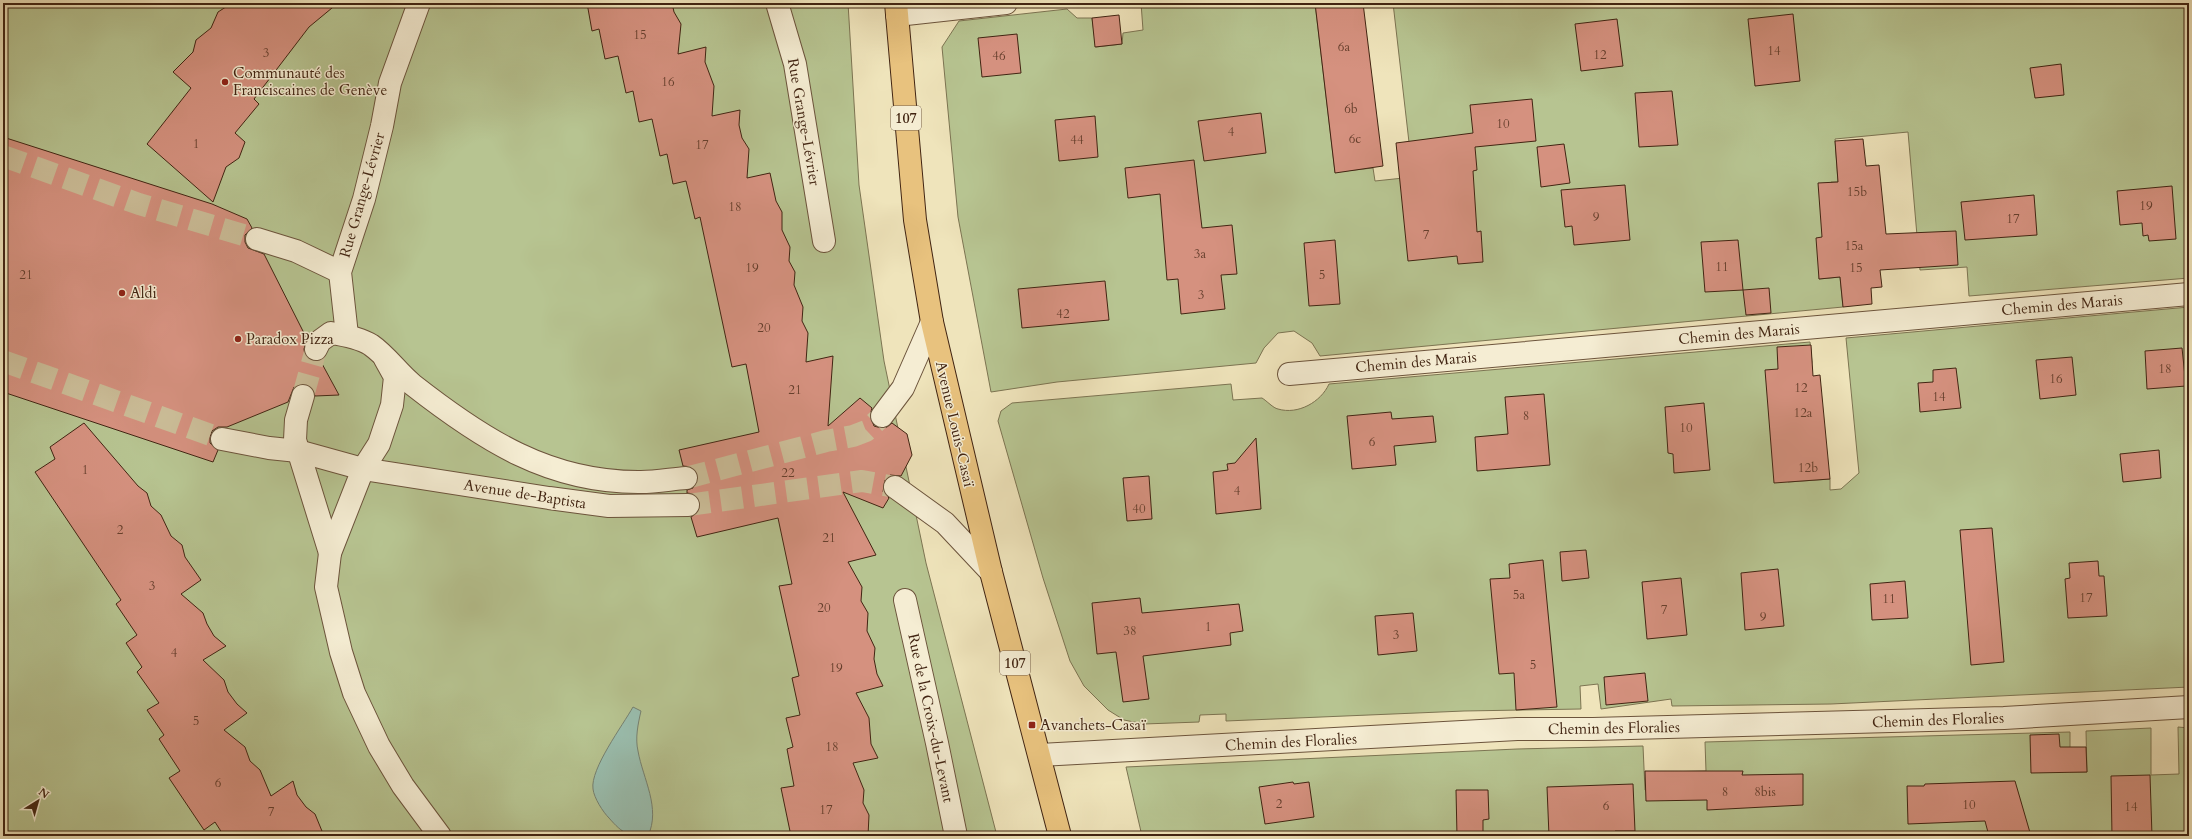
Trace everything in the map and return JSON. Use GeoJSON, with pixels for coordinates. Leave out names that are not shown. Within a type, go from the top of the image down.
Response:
{"type":"FeatureCollection","features":[{"type":"Feature","properties":{"kind":"main road","name":"Avenue Louis-Casaï"},"geometry":{"type":"LineString","coordinates":[[896,9],[915,220],[932,322],[990,572],[1040,755],[1060,836]]}},
{"type":"Feature","properties":{"kind":"street","name":"Rue Grange-Lévrier"},"geometry":{"type":"LineString","coordinates":[[340,272],[364,199],[382,126],[390,83],[419,3]]}},
{"type":"Feature","properties":{"kind":"street","name":"Rue Grange-Lévrier"},"geometry":{"type":"LineString","coordinates":[[777,3],[795,64],[824,241]]}},
{"type":"Feature","properties":{"kind":"street"},"geometry":{"type":"LineString","coordinates":[[896,9],[1006,3]]}},
{"type":"Feature","properties":{"kind":"street"},"geometry":{"type":"LineString","coordinates":[[257,240],[296,252],[340,272],[347,335]]}},
{"type":"Feature","properties":{"kind":"street","name":"Chemin des Marais"},"geometry":{"type":"LineString","coordinates":[[1289,374],[2189,294]]}},
{"type":"Feature","properties":{"kind":"street"},"geometry":{"type":"LineString","coordinates":[[882,416],[903,388],[932,322]]}},
{"type":"Feature","properties":{"kind":"street"},"geometry":{"type":"LineString","coordinates":[[316,350],[320,341],[331,333],[347,335],[378,352],[395,376],[392,405],[379,444],[363,469],[330,554],[326,587],[354,693],[379,746],[402,786],[440,836]]}},
{"type":"Feature","properties":{"kind":"street","name":"Avenue de-Baptista"},"geometry":{"type":"LineString","coordinates":[[378,352],[411,383],[464,424],[496,444],[532,461],[600,480],[642,482],[686,478]]}},
{"type":"Feature","properties":{"kind":"street"},"geometry":{"type":"LineString","coordinates":[[303,396],[296,420],[295,440],[330,554]]}},
{"type":"Feature","properties":{"kind":"street"},"geometry":{"type":"LineString","coordinates":[[222,438],[269,448],[298,451]]}},
{"type":"Feature","properties":{"kind":"street","name":"Avenue de-Baptista"},"geometry":{"type":"LineString","coordinates":[[298,451],[363,469],[609,506],[688,506]]}},
{"type":"Feature","properties":{"kind":"street"},"geometry":{"type":"LineString","coordinates":[[895,487],[944,523],[990,572]]}},
{"type":"Feature","properties":{"kind":"street","name":"Rue de la Croix-du-Levant"},"geometry":{"type":"LineString","coordinates":[[905,600],[956,836]]}},
{"type":"Feature","properties":{"kind":"street","name":"Chemin des Floralies"},"geometry":{"type":"LineString","coordinates":[[1040,755],[1517,729],[1593,729],[2004,718],[2189,707]]}},
{"type":"Feature","properties":{"kind":"green space"},"geometry":{"type":"Polygon","coordinates":[[[3,3],[848,3],[859,185],[884,361],[926,563],[997,836],[3,836],[3,3]]]}},
{"type":"Feature","properties":{"kind":"green space"},"geometry":{"type":"Polygon","coordinates":[[[1141,3],[1315,3],[1335,172],[1373,168],[1375,181],[1413,177],[1393,3],[2189,3],[2189,278],[1969,296],[1967,267],[1920,270],[1908,132],[1835,139],[1838,182],[1831,182],[1819,279],[1840,277],[1843,307],[1320,356],[1312,343],[1294,331],[1278,333],[1264,348],[1256,363],[1057,382],[991,392],[958,217],[942,47],[959,21],[1067,9],[1077,18],[1092,18],[1096,47],[1122,44],[1123,33],[1143,30],[1141,3]]]}},
{"type":"Feature","properties":{"kind":"green space"},"geometry":{"type":"Polygon","coordinates":[[[2189,307],[2189,687],[1831,704],[1672,706],[1671,699],[1601,709],[1598,684],[1580,686],[1581,709],[1464,711],[1226,721],[1226,714],[1200,715],[1199,722],[1144,724],[1124,720],[1108,710],[1084,686],[1070,661],[1043,578],[998,421],[1001,411],[1012,403],[1231,384],[1233,400],[1262,398],[1276,408],[1293,410],[1308,406],[1315,401],[1329,384],[1810,342],[1812,362],[1788,482],[1830,479],[1830,490],[1841,489],[1859,473],[1846,338],[2189,307]]]}},
{"type":"Feature","properties":{"kind":"green space"},"geometry":{"type":"Polygon","coordinates":[[[2178,727],[2189,728],[2189,836],[1142,836],[1126,767],[1517,749],[1643,746],[1645,790],[1662,790],[1662,772],[1706,771],[1705,742],[2070,732],[2070,772],[2087,772],[2086,731],[2151,728],[2151,775],[2179,774],[2178,727]]]}},
{"type":"Feature","properties":{"kind":"shaded area"},"geometry":{"type":"Polygon","coordinates":[[[633,707],[641,711],[637,731],[637,746],[652,804],[652,825],[648,836],[631,835],[618,828],[602,809],[597,801],[593,789],[593,780],[602,759],[633,707]]]}},
{"type":"Feature","properties":{"kind":"building"},"geometry":{"type":"Polygon","coordinates":[[[232,3],[338,3],[309,27],[254,99],[259,104],[235,133],[245,142],[239,158],[226,167],[213,202],[147,144],[191,88],[173,72],[193,52],[196,40],[211,28],[218,12],[232,3]]]}},
{"type":"Feature","properties":{"kind":"building"},"geometry":{"type":"Polygon","coordinates":[[[587,3],[672,3],[674,12],[681,24],[678,54],[706,47],[705,62],[714,86],[712,116],[740,110],[739,125],[742,138],[749,149],[747,178],[770,173],[776,201],[782,212],[782,230],[790,247],[789,261],[795,272],[794,285],[803,307],[802,321],[808,333],[806,362],[833,356],[828,426],[860,398],[872,408],[870,415],[874,426],[881,428],[887,427],[892,423],[907,434],[912,455],[901,476],[890,475],[885,480],[883,492],[889,498],[883,508],[843,492],[876,555],[848,562],[862,587],[861,601],[868,613],[867,631],[875,648],[874,659],[877,674],[883,686],[856,693],[869,718],[871,744],[878,758],[853,763],[864,790],[863,803],[869,815],[868,836],[791,836],[781,788],[794,786],[787,749],[793,747],[786,718],[800,715],[792,678],[799,676],[779,586],[792,584],[778,518],[697,537],[691,517],[699,511],[700,504],[698,498],[694,494],[687,493],[687,490],[693,488],[697,484],[698,477],[692,467],[683,466],[679,450],[759,432],[746,364],[732,367],[700,217],[695,219],[686,181],[673,184],[667,154],[660,156],[652,119],[639,122],[633,91],[626,93],[618,56],[605,59],[599,29],[592,31],[587,3]]]}},
{"type":"Feature","properties":{"kind":"building"},"geometry":{"type":"Polygon","coordinates":[[[1315,3],[1363,3],[1383,166],[1335,173],[1315,3]]]}},
{"type":"Feature","properties":{"kind":"building"},"geometry":{"type":"Polygon","coordinates":[[[1793,14],[1800,81],[1755,86],[1748,19],[1793,14]]]}},
{"type":"Feature","properties":{"kind":"building"},"geometry":{"type":"Polygon","coordinates":[[[1119,15],[1122,44],[1095,47],[1092,18],[1119,15]]]}},
{"type":"Feature","properties":{"kind":"building"},"geometry":{"type":"Polygon","coordinates":[[[1617,19],[1623,66],[1581,71],[1575,24],[1617,19]]]}},
{"type":"Feature","properties":{"kind":"building"},"geometry":{"type":"Polygon","coordinates":[[[1017,34],[1021,73],[982,77],[978,38],[1017,34]]]}},
{"type":"Feature","properties":{"kind":"building"},"geometry":{"type":"Polygon","coordinates":[[[2061,64],[2064,95],[2035,98],[2030,68],[2061,64]]]}},
{"type":"Feature","properties":{"kind":"building"},"geometry":{"type":"Polygon","coordinates":[[[1672,91],[1678,145],[1639,147],[1635,93],[1672,91]]]}},
{"type":"Feature","properties":{"kind":"building"},"geometry":{"type":"Polygon","coordinates":[[[1532,99],[1536,141],[1475,147],[1477,170],[1473,171],[1477,232],[1481,231],[1483,262],[1458,264],[1457,256],[1408,261],[1396,143],[1473,133],[1470,105],[1532,99]]]}},
{"type":"Feature","properties":{"kind":"building"},"geometry":{"type":"Polygon","coordinates":[[[1261,113],[1266,153],[1204,161],[1198,121],[1261,113]]]}},
{"type":"Feature","properties":{"kind":"building"},"geometry":{"type":"Polygon","coordinates":[[[1095,116],[1098,157],[1059,161],[1055,120],[1095,116]]]}},
{"type":"Feature","properties":{"kind":"building"},"geometry":{"type":"Polygon","coordinates":[[[3,137],[212,204],[247,219],[252,228],[245,235],[245,242],[248,248],[264,254],[307,339],[304,349],[305,356],[311,360],[320,360],[339,395],[315,396],[312,387],[306,384],[300,384],[294,387],[288,402],[227,427],[218,427],[212,431],[210,437],[210,443],[218,450],[213,462],[3,392],[3,137]]]}},
{"type":"Feature","properties":{"kind":"building"},"geometry":{"type":"Polygon","coordinates":[[[1863,139],[1866,166],[1879,165],[1886,234],[1956,231],[1958,265],[1880,270],[1882,287],[1871,288],[1872,304],[1843,307],[1840,277],[1819,279],[1816,238],[1822,237],[1818,183],[1838,182],[1835,141],[1863,139]]]}},
{"type":"Feature","properties":{"kind":"building"},"geometry":{"type":"Polygon","coordinates":[[[1564,144],[1570,183],[1541,187],[1537,147],[1564,144]]]}},
{"type":"Feature","properties":{"kind":"building"},"geometry":{"type":"Polygon","coordinates":[[[1194,160],[1202,228],[1232,225],[1237,274],[1221,275],[1225,309],[1181,314],[1178,279],[1167,280],[1160,194],[1128,198],[1125,168],[1194,160]]]}},
{"type":"Feature","properties":{"kind":"building"},"geometry":{"type":"Polygon","coordinates":[[[1625,185],[1630,240],[1574,245],[1572,226],[1565,227],[1561,190],[1625,185]]]}},
{"type":"Feature","properties":{"kind":"building"},"geometry":{"type":"Polygon","coordinates":[[[2172,186],[2176,239],[2149,241],[2148,235],[2143,236],[2142,223],[2120,225],[2117,191],[2172,186]]]}},
{"type":"Feature","properties":{"kind":"building"},"geometry":{"type":"Polygon","coordinates":[[[2034,195],[2037,235],[1965,240],[1961,202],[2034,195]]]}},
{"type":"Feature","properties":{"kind":"building"},"geometry":{"type":"Polygon","coordinates":[[[1335,240],[1340,304],[1309,306],[1304,243],[1335,240]]]}},
{"type":"Feature","properties":{"kind":"building"},"geometry":{"type":"Polygon","coordinates":[[[1738,240],[1743,290],[1705,292],[1701,242],[1738,240]]]}},
{"type":"Feature","properties":{"kind":"building"},"geometry":{"type":"Polygon","coordinates":[[[1105,281],[1109,320],[1022,328],[1018,289],[1105,281]]]}},
{"type":"Feature","properties":{"kind":"building"},"geometry":{"type":"Polygon","coordinates":[[[1769,288],[1771,313],[1746,315],[1743,290],[1769,288]]]}},
{"type":"Feature","properties":{"kind":"building"},"geometry":{"type":"Polygon","coordinates":[[[1811,345],[1813,376],[1820,375],[1830,479],[1774,483],[1765,370],[1778,369],[1777,347],[1811,345]]]}},
{"type":"Feature","properties":{"kind":"building"},"geometry":{"type":"Polygon","coordinates":[[[2182,348],[2186,386],[2147,389],[2145,351],[2182,348]]]}},
{"type":"Feature","properties":{"kind":"building"},"geometry":{"type":"Polygon","coordinates":[[[2072,357],[2076,395],[2040,399],[2036,360],[2072,357]]]}},
{"type":"Feature","properties":{"kind":"building"},"geometry":{"type":"Polygon","coordinates":[[[1956,368],[1961,408],[1920,412],[1918,383],[1933,382],[1933,370],[1956,368]]]}},
{"type":"Feature","properties":{"kind":"building"},"geometry":{"type":"Polygon","coordinates":[[[1544,394],[1550,465],[1477,471],[1475,437],[1508,434],[1505,397],[1544,394]]]}},
{"type":"Feature","properties":{"kind":"building"},"geometry":{"type":"Polygon","coordinates":[[[1704,403],[1710,470],[1674,473],[1673,454],[1668,453],[1665,407],[1704,403]]]}},
{"type":"Feature","properties":{"kind":"building"},"geometry":{"type":"Polygon","coordinates":[[[1391,412],[1392,419],[1433,416],[1436,442],[1394,446],[1396,465],[1352,469],[1347,416],[1391,412]]]}},
{"type":"Feature","properties":{"kind":"building"},"geometry":{"type":"Polygon","coordinates":[[[84,423],[138,486],[147,493],[151,506],[161,515],[171,536],[182,545],[185,557],[201,580],[181,594],[203,613],[214,636],[226,646],[203,660],[224,680],[228,692],[237,704],[247,713],[224,730],[245,747],[250,761],[260,770],[271,796],[293,781],[297,795],[306,807],[315,814],[324,836],[224,836],[215,822],[204,830],[169,778],[180,771],[159,739],[164,735],[147,710],[159,703],[137,672],[142,667],[126,643],[137,635],[116,604],[121,600],[35,472],[55,459],[50,447],[84,423]]]}},
{"type":"Feature","properties":{"kind":"building"},"geometry":{"type":"Polygon","coordinates":[[[1256,438],[1261,509],[1216,514],[1213,472],[1228,470],[1227,464],[1235,463],[1256,438]]]}},
{"type":"Feature","properties":{"kind":"building"},"geometry":{"type":"Polygon","coordinates":[[[2159,450],[2161,478],[2123,482],[2120,454],[2159,450]]]}},
{"type":"Feature","properties":{"kind":"building"},"geometry":{"type":"Polygon","coordinates":[[[1149,476],[1152,519],[1127,521],[1123,478],[1149,476]]]}},
{"type":"Feature","properties":{"kind":"building"},"geometry":{"type":"Polygon","coordinates":[[[1992,528],[2004,662],[1971,665],[1960,530],[1992,528]]]}},
{"type":"Feature","properties":{"kind":"building"},"geometry":{"type":"Polygon","coordinates":[[[1586,550],[1589,578],[1562,581],[1560,552],[1586,550]]]}},
{"type":"Feature","properties":{"kind":"building"},"geometry":{"type":"Polygon","coordinates":[[[1543,560],[1557,707],[1516,710],[1514,673],[1499,674],[1490,579],[1510,578],[1509,564],[1543,560]]]}},
{"type":"Feature","properties":{"kind":"building"},"geometry":{"type":"Polygon","coordinates":[[[2098,561],[2099,576],[2104,576],[2107,616],[2068,618],[2065,579],[2070,578],[2069,563],[2098,561]]]}},
{"type":"Feature","properties":{"kind":"building"},"geometry":{"type":"Polygon","coordinates":[[[1778,569],[1784,626],[1745,630],[1741,573],[1778,569]]]}},
{"type":"Feature","properties":{"kind":"building"},"geometry":{"type":"Polygon","coordinates":[[[1681,578],[1687,635],[1647,639],[1642,582],[1681,578]]]}},
{"type":"Feature","properties":{"kind":"building"},"geometry":{"type":"Polygon","coordinates":[[[1905,581],[1908,618],[1872,620],[1870,584],[1905,581]]]}},
{"type":"Feature","properties":{"kind":"building"},"geometry":{"type":"Polygon","coordinates":[[[1140,598],[1142,613],[1239,604],[1243,631],[1230,633],[1231,645],[1143,656],[1149,699],[1123,702],[1116,652],[1097,654],[1092,603],[1140,598]]]}},
{"type":"Feature","properties":{"kind":"building"},"geometry":{"type":"Polygon","coordinates":[[[1413,613],[1417,651],[1378,655],[1375,616],[1413,613]]]}},
{"type":"Feature","properties":{"kind":"building"},"geometry":{"type":"Polygon","coordinates":[[[1645,673],[1648,701],[1606,705],[1604,677],[1645,673]]]}},
{"type":"Feature","properties":{"kind":"building"},"geometry":{"type":"Polygon","coordinates":[[[2059,734],[2060,747],[2086,747],[2087,772],[2031,773],[2030,735],[2059,734]]]}},
{"type":"Feature","properties":{"kind":"building"},"geometry":{"type":"Polygon","coordinates":[[[1645,771],[1743,771],[1742,775],[1803,774],[1803,805],[1707,810],[1707,800],[1646,801],[1645,771]]]}},
{"type":"Feature","properties":{"kind":"building"},"geometry":{"type":"Polygon","coordinates":[[[2150,775],[2152,836],[2112,836],[2111,776],[2150,775]]]}},
{"type":"Feature","properties":{"kind":"building"},"geometry":{"type":"Polygon","coordinates":[[[2015,781],[2031,836],[1989,836],[1985,821],[1908,824],[1907,786],[2015,781]]]}},
{"type":"Feature","properties":{"kind":"building"},"geometry":{"type":"Polygon","coordinates":[[[1293,782],[1294,784],[1309,782],[1314,817],[1265,824],[1259,787],[1293,782]]]}},
{"type":"Feature","properties":{"kind":"building"},"geometry":{"type":"Polygon","coordinates":[[[1633,784],[1635,831],[1615,831],[1615,836],[1549,836],[1547,787],[1633,784]]]}},
{"type":"Feature","properties":{"kind":"building"},"geometry":{"type":"Polygon","coordinates":[[[1456,790],[1488,790],[1489,819],[1483,820],[1483,836],[1457,836],[1456,790]]]}},
{"type":"Feature","properties":{"kind":"tunnel"},"geometry":{"type":"LineString","coordinates":[[3,156],[139,204],[257,239]]}},
{"type":"Feature","properties":{"kind":"tunnel"},"geometry":{"type":"LineString","coordinates":[[303,396],[316,349]]}},
{"type":"Feature","properties":{"kind":"tunnel"},"geometry":{"type":"LineString","coordinates":[[3,361],[222,439]]}},
{"type":"Feature","properties":{"kind":"tunnel"},"geometry":{"type":"LineString","coordinates":[[686,478],[826,441],[853,436],[866,431],[882,416]]}},
{"type":"Feature","properties":{"kind":"tunnel"},"geometry":{"type":"LineString","coordinates":[[688,505],[862,481],[895,487]]}},
{"type":"Feature","properties":{"kind":"place","name":"Communauté des Franciscaines de Genève"},"geometry":{"type":"Point","coordinates":[225,82]}},
{"type":"Feature","properties":{"kind":"place","name":"Aldi"},"geometry":{"type":"Point","coordinates":[122,293]}},
{"type":"Feature","properties":{"kind":"place","name":"Paradox Pizza"},"geometry":{"type":"Point","coordinates":[238,339]}},
{"type":"Feature","properties":{"kind":"place","name":"Avanchets-Casaï"},"geometry":{"type":"Point","coordinates":[1032,725]}}]}
